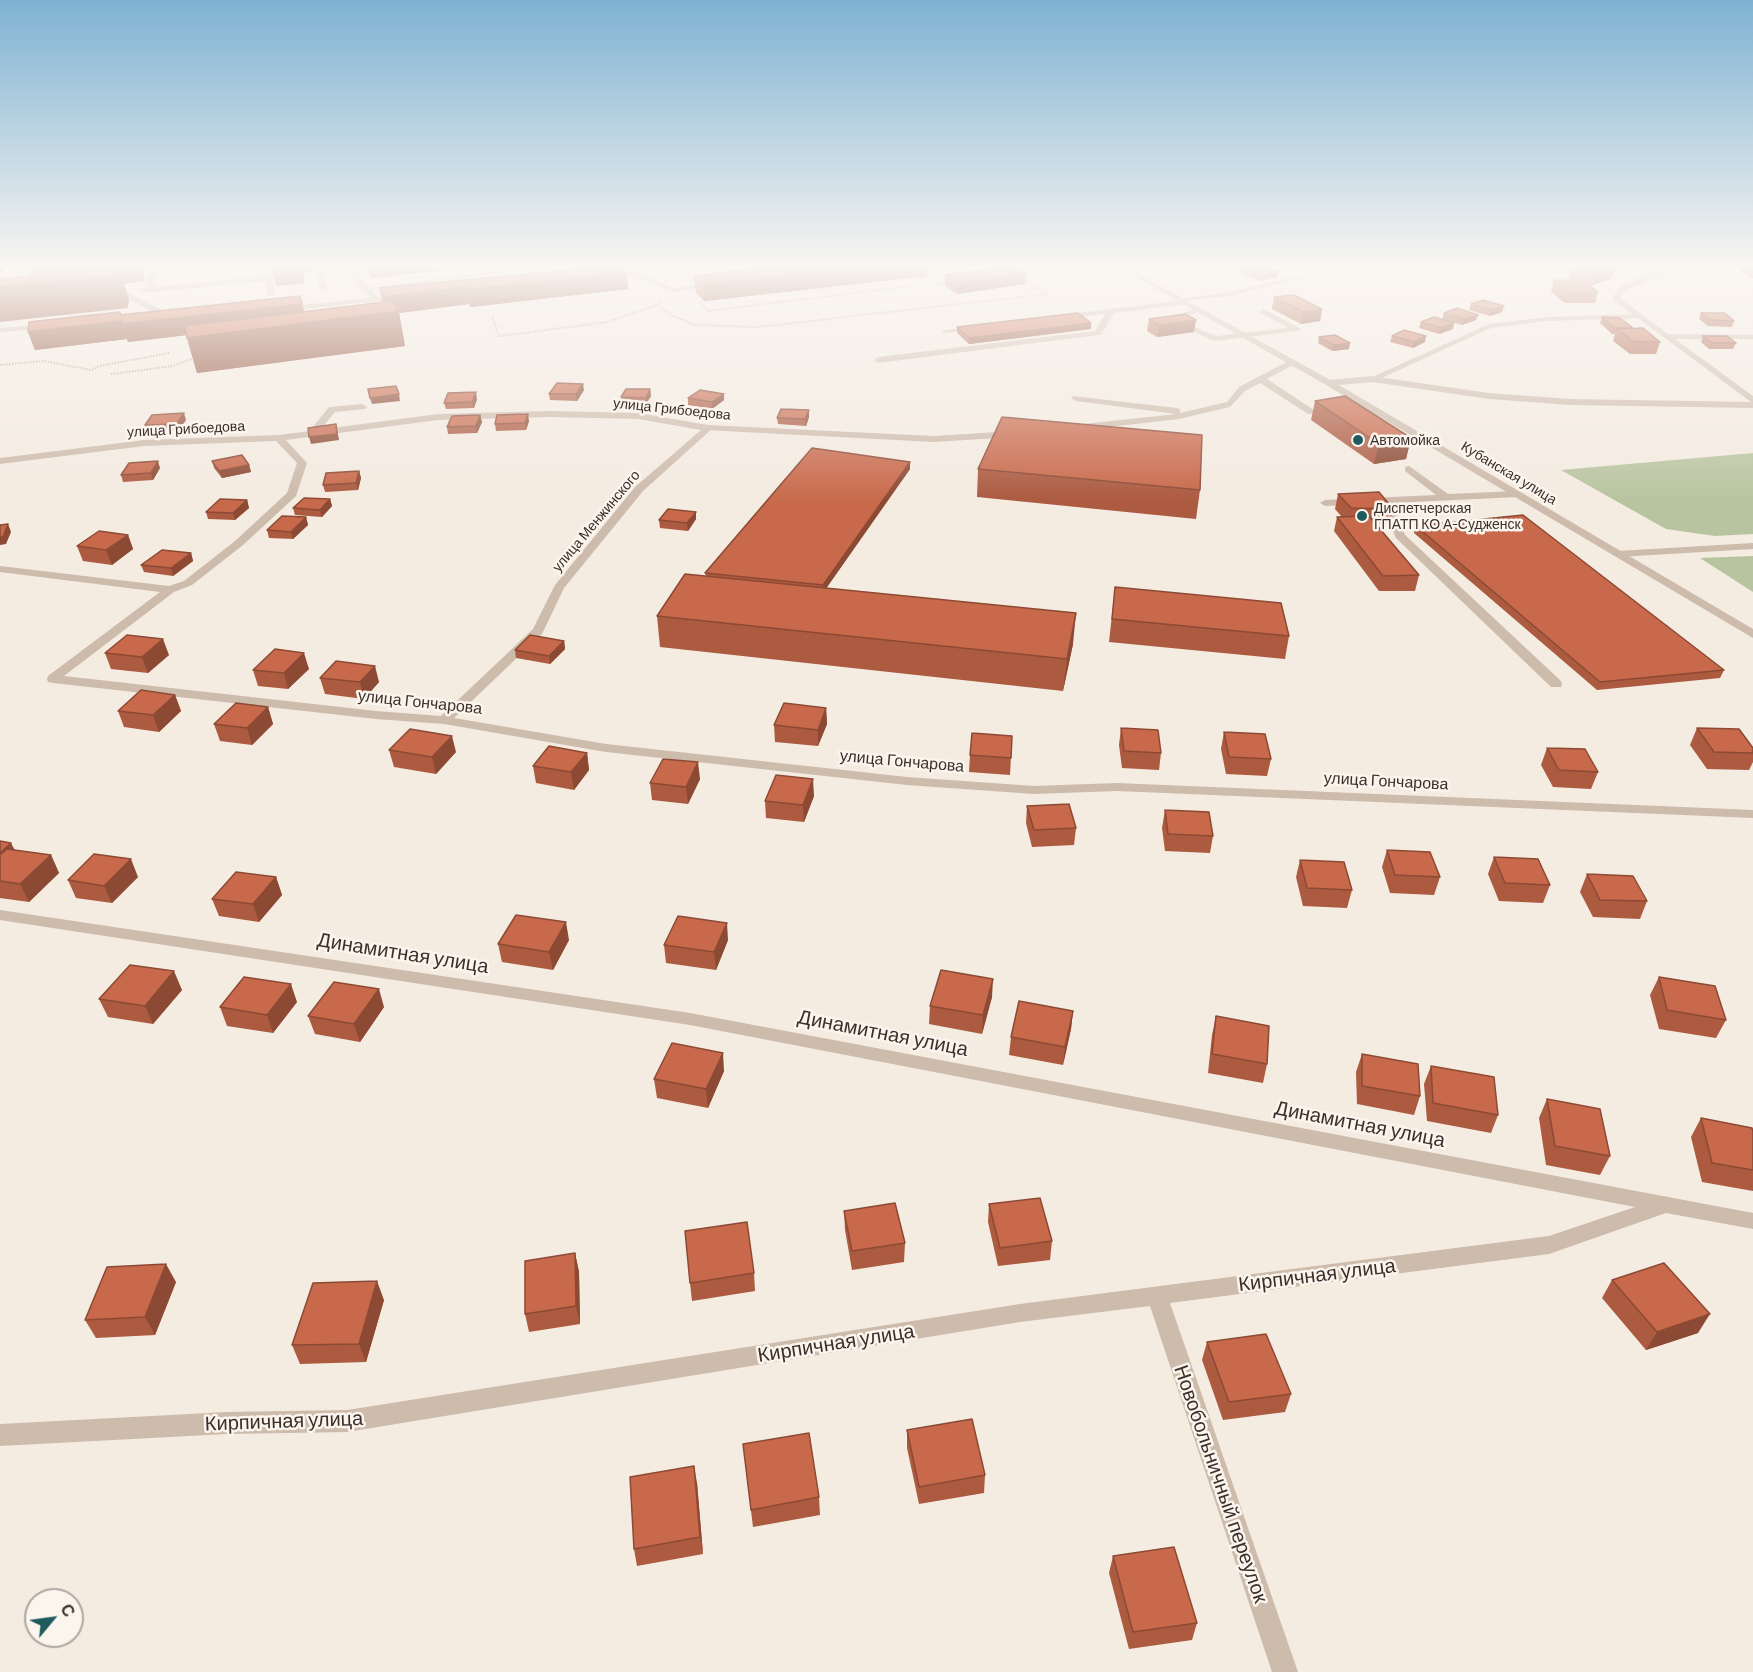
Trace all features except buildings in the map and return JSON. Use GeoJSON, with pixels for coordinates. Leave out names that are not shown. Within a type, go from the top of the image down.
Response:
{"type":"FeatureCollection","features":[{"type":"Feature","properties":{"kind":"street"},"geometry":{"type":"LineString","coordinates":[[878,360],[992,346]]}},
{"type":"Feature","properties":{"kind":"street","name":"Кубанская улица"},"geometry":{"type":"LineString","coordinates":[[1264,346],[1329,382],[1753,634]]}},
{"type":"Feature","properties":{"kind":"street"},"geometry":{"type":"LineString","coordinates":[[1372,379],[1445,346]]}},
{"type":"Feature","properties":{"kind":"street"},"geometry":{"type":"LineString","coordinates":[[1682,346],[1753,400]]}},
{"type":"Feature","properties":{"kind":"street"},"geometry":{"type":"LineString","coordinates":[[1073,428],[1192,413],[1230,404],[1242,389],[1292,362]]}},
{"type":"Feature","properties":{"kind":"street"},"geometry":{"type":"LineString","coordinates":[[1261,379],[1311,412]]}},
{"type":"Feature","properties":{"kind":"street"},"geometry":{"type":"LineString","coordinates":[[1329,382],[1372,379],[1489,396],[1570,402],[1753,405]]}},
{"type":"Feature","properties":{"kind":"street"},"geometry":{"type":"LineString","coordinates":[[1076,398],[1192,413]]}},
{"type":"Feature","properties":{"kind":"street"},"geometry":{"type":"LineString","coordinates":[[313,433],[332,409],[363,407]]}},
{"type":"Feature","properties":{"kind":"street","name":"улица Грибоедова"},"geometry":{"type":"LineString","coordinates":[[0,461],[144,443],[279,438],[438,417],[550,414],[638,416],[708,428],[934,439],[1027,433]]}},
{"type":"Feature","properties":{"kind":"street","name":"улица Менжинского"},"geometry":{"type":"LineString","coordinates":[[444,720],[538,631],[559,588],[639,489],[708,428]]}},
{"type":"Feature","properties":{"kind":"street"},"geometry":{"type":"LineString","coordinates":[[0,569],[170,590],[188,583],[239,543],[292,494],[302,463],[279,438]]}},
{"type":"Feature","properties":{"kind":"street"},"geometry":{"type":"LineString","coordinates":[[1409,469],[1447,498]]}},
{"type":"Feature","properties":{"kind":"street"},"geometry":{"type":"LineString","coordinates":[[1325,504],[1517,494]]}},
{"type":"Feature","properties":{"kind":"street"},"geometry":{"type":"LineString","coordinates":[[1386,502],[1400,536],[1556,684]]}},
{"type":"Feature","properties":{"kind":"street"},"geometry":{"type":"LineString","coordinates":[[1618,554],[1753,546]]}},
{"type":"Feature","properties":{"kind":"street","name":"улица Гончарова"},"geometry":{"type":"LineString","coordinates":[[170,590],[53,679],[364,714],[444,720],[606,748],[908,782],[1034,790],[1117,786],[1753,814]]}},
{"type":"Feature","properties":{"kind":"street","name":"Динамитная улица"},"geometry":{"type":"LineString","coordinates":[[0,915],[690,1018],[1753,1221]]}},
{"type":"Feature","properties":{"kind":"street","name":"Кирпичная улица"},"geometry":{"type":"LineString","coordinates":[[0,1435],[227,1423],[347,1421],[1020,1313],[1549,1245],[1665,1204]]}},
{"type":"Feature","properties":{"kind":"street","name":"Новобольничный переулок"},"geometry":{"type":"LineString","coordinates":[[1156,1295],[1285,1672]]}},
{"type":"Feature","properties":{"kind":"path"},"geometry":{"type":"LineString","coordinates":[[0,365],[44,360],[92,370],[99,366],[169,353]]}},
{"type":"Feature","properties":{"kind":"path"},"geometry":{"type":"LineString","coordinates":[[111,374],[173,366],[192,359]]}},
{"type":"Feature","properties":{"kind":"green space"},"geometry":{"type":"Polygon","coordinates":[[[1753,453],[1753,534],[1715,536],[1666,529],[1561,470],[1753,453]]]}},
{"type":"Feature","properties":{"kind":"green space"},"geometry":{"type":"Polygon","coordinates":[[[1753,556],[1753,592],[1700,558],[1753,556]]]}},
{"type":"Feature","properties":{"kind":"place","name":"Автомойка"},"geometry":{"type":"Point","coordinates":[1358,440]}},
{"type":"Feature","properties":{"kind":"place","name":"Диспетчерская ГПАТП КО А-Судженск"},"geometry":{"type":"Point","coordinates":[1362,516]}}]}
